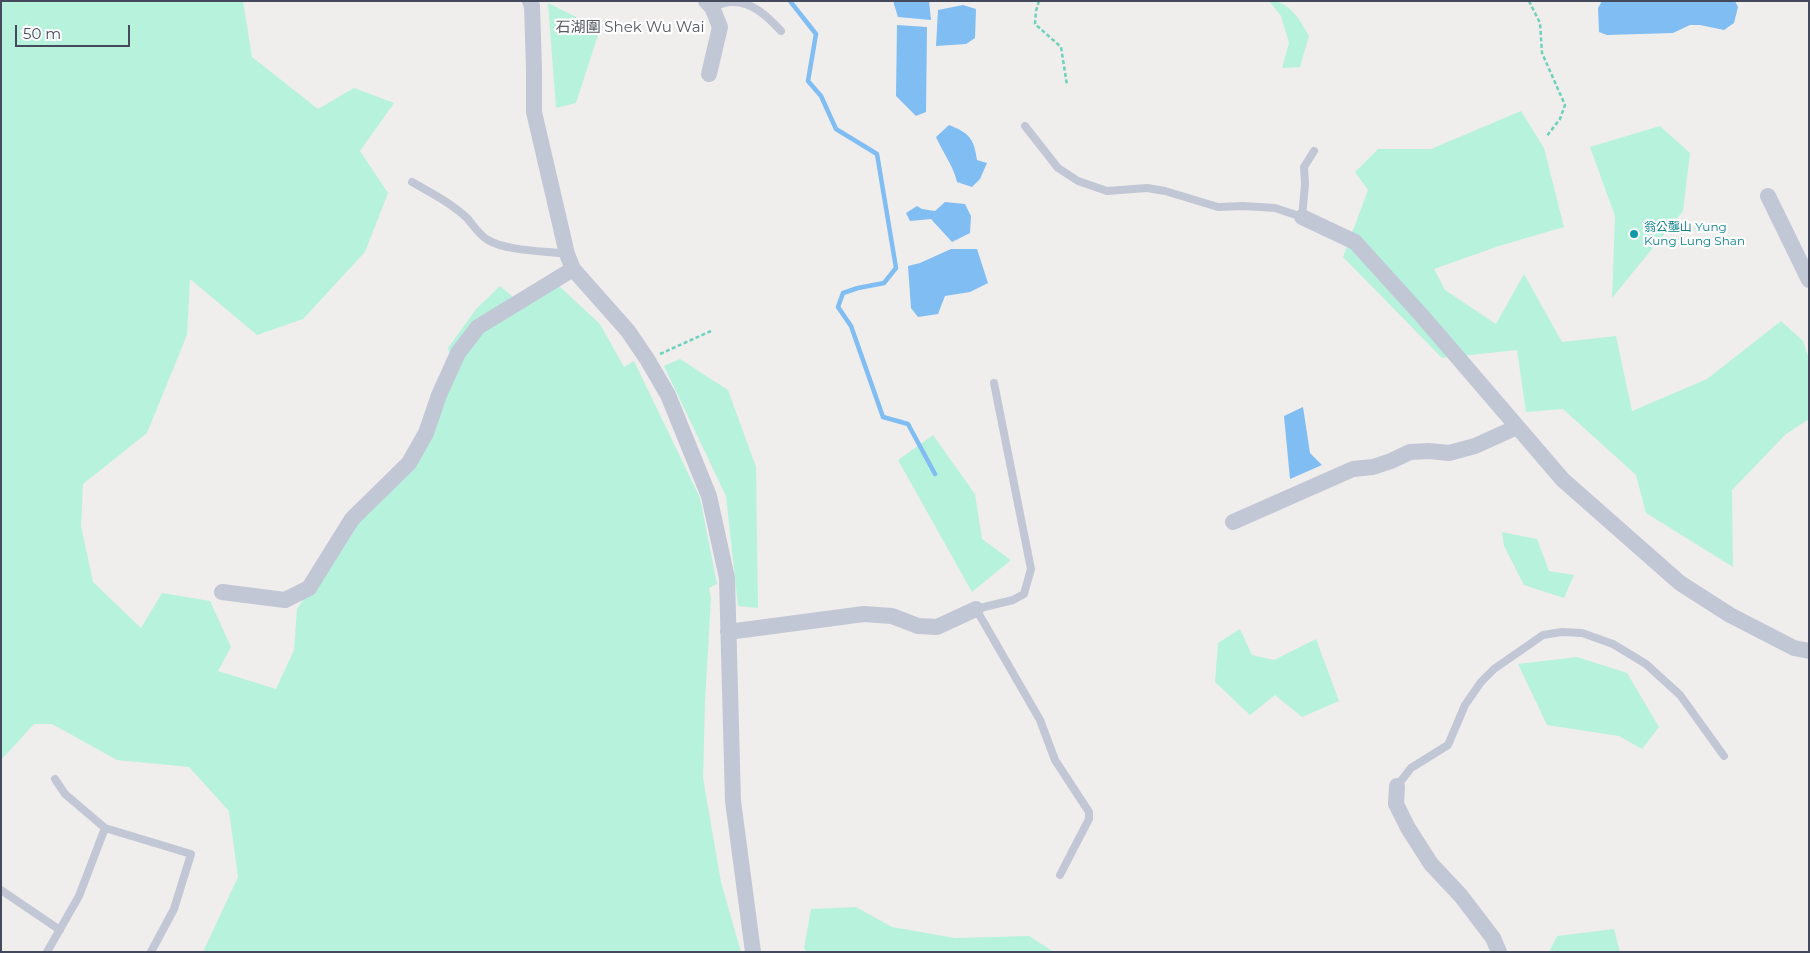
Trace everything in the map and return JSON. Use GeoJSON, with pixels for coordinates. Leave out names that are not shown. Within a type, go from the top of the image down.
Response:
{"type":"FeatureCollection","features":[{"type":"Feature","properties":{"kind":"street"},"geometry":{"type":"LineString","coordinates":[[530,1],[532,6],[534,112],[570,262],[628,331],[647,359],[668,395],[709,496],[727,578],[732,801],[753,952]]}},
{"type":"Feature","properties":{"kind":"street"},"geometry":{"type":"LineString","coordinates":[[709,4],[720,27],[709,74]]}},
{"type":"Feature","properties":{"kind":"street"},"geometry":{"type":"LineString","coordinates":[[1768,196],[1809,280]]}},
{"type":"Feature","properties":{"kind":"street"},"geometry":{"type":"LineString","coordinates":[[1302,217],[1355,242],[1563,480],[1680,583],[1730,615],[1794,648],[1809,651]]}},
{"type":"Feature","properties":{"kind":"street"},"geometry":{"type":"LineString","coordinates":[[222,592],[286,600],[309,588],[352,519],[409,463],[426,433],[439,394],[458,353],[478,327],[570,262]]}},
{"type":"Feature","properties":{"kind":"street"},"geometry":{"type":"LineString","coordinates":[[1233,522],[1353,469],[1373,467],[1410,452],[1449,453],[1475,446],[1517,427]]}},
{"type":"Feature","properties":{"kind":"street"},"geometry":{"type":"LineString","coordinates":[[728,632],[864,614],[892,616],[918,626],[937,627],[976,609]]}},
{"type":"Feature","properties":{"kind":"street"},"geometry":{"type":"LineString","coordinates":[[1397,786],[1396,804],[1408,828],[1431,864],[1461,896],[1493,938],[1499,952]]}},
{"type":"Feature","properties":{"kind":"lane"},"geometry":{"type":"LineString","coordinates":[[709,4],[731,2],[743,4],[758,10],[781,30]]}},
{"type":"Feature","properties":{"kind":"lane"},"geometry":{"type":"LineString","coordinates":[[1025,126],[1058,168],[1078,181],[1107,191],[1147,188],[1218,207],[1275,208],[1302,217],[1305,184],[1304,167],[1314,151]]}},
{"type":"Feature","properties":{"kind":"lane"},"geometry":{"type":"LineString","coordinates":[[412,182],[440,197],[466,218],[488,240],[503,247],[570,262]]}},
{"type":"Feature","properties":{"kind":"lane"},"geometry":{"type":"LineString","coordinates":[[994,383],[1031,569],[1024,594],[1012,600],[976,609],[1040,720],[1055,760],[1089,812],[1089,819],[1060,875]]}},
{"type":"Feature","properties":{"kind":"lane"},"geometry":{"type":"LineString","coordinates":[[1397,786],[1411,768],[1448,745],[1465,705],[1481,682],[1494,669],[1543,635],[1562,632],[1582,634],[1613,644],[1646,664],[1680,695],[1724,756]]}},
{"type":"Feature","properties":{"kind":"lane"},"geometry":{"type":"LineString","coordinates":[[55,779],[65,794],[105,828],[191,854],[174,909],[151,952]]}},
{"type":"Feature","properties":{"kind":"lane"},"geometry":{"type":"LineString","coordinates":[[47,952],[79,896],[105,828]]}},
{"type":"Feature","properties":{"kind":"lane"},"geometry":{"type":"LineString","coordinates":[[1,890],[60,930]]}},
{"type":"Feature","properties":{"kind":"path"},"geometry":{"type":"LineString","coordinates":[[1038,1],[1035,24],[1061,47],[1067,85]]}},
{"type":"Feature","properties":{"kind":"path"},"geometry":{"type":"LineString","coordinates":[[1529,1],[1540,23],[1542,53],[1565,105],[1560,119],[1546,137]]}},
{"type":"Feature","properties":{"kind":"path"},"geometry":{"type":"LineString","coordinates":[[647,359],[712,331]]}},
{"type":"Feature","properties":{"kind":"green space"},"geometry":{"type":"Polygon","coordinates":[[[1,1],[243,1],[252,57],[318,109],[354,88],[394,103],[360,151],[388,193],[365,252],[303,319],[257,335],[190,279],[187,335],[147,433],[83,484],[81,526],[93,582],[141,628],[162,593],[210,601],[231,647],[218,671],[276,689],[294,650],[297,609],[347,531],[424,450],[455,372],[448,348],[476,309],[500,286],[522,305],[558,285],[600,324],[624,367],[634,361],[700,498],[717,584],[709,588],[711,598],[703,778],[721,882],[741,952],[203,952],[238,877],[229,811],[189,767],[117,760],[52,724],[34,724],[1,760],[1,1]]]}},
{"type":"Feature","properties":{"kind":"green space"},"geometry":{"type":"Polygon","coordinates":[[[1269,1],[1283,4],[1294,12],[1309,36],[1300,67],[1282,68],[1289,43],[1281,16],[1269,1]]]}},
{"type":"Feature","properties":{"kind":"green space"},"geometry":{"type":"Polygon","coordinates":[[[548,3],[600,29],[576,103],[556,108],[548,3]]]}},
{"type":"Feature","properties":{"kind":"green space"},"geometry":{"type":"Polygon","coordinates":[[[1521,111],[1544,148],[1564,227],[1499,246],[1434,269],[1445,290],[1496,324],[1524,274],[1562,342],[1616,336],[1632,411],[1707,379],[1781,321],[1803,341],[1809,359],[1809,419],[1786,434],[1732,490],[1733,567],[1646,513],[1636,475],[1563,409],[1526,412],[1517,350],[1442,358],[1343,257],[1368,190],[1355,172],[1378,149],[1431,149],[1521,111]]]}},
{"type":"Feature","properties":{"kind":"green space"},"geometry":{"type":"Polygon","coordinates":[[[1660,126],[1690,153],[1683,211],[1612,298],[1615,216],[1590,147],[1660,126]]]}},
{"type":"Feature","properties":{"kind":"green space"},"geometry":{"type":"Polygon","coordinates":[[[680,359],[728,390],[756,467],[758,608],[738,606],[726,496],[664,366],[680,359]]]}},
{"type":"Feature","properties":{"kind":"green space"},"geometry":{"type":"Polygon","coordinates":[[[933,435],[975,494],[982,539],[1011,560],[972,592],[898,460],[933,435]]]}},
{"type":"Feature","properties":{"kind":"green space"},"geometry":{"type":"Polygon","coordinates":[[[1502,532],[1537,539],[1549,571],[1574,575],[1564,598],[1524,585],[1504,546],[1502,532]]]}},
{"type":"Feature","properties":{"kind":"green space"},"geometry":{"type":"Polygon","coordinates":[[[1240,629],[1252,655],[1274,660],[1316,639],[1339,701],[1302,717],[1275,695],[1250,715],[1215,682],[1218,643],[1240,629]]]}},
{"type":"Feature","properties":{"kind":"green space"},"geometry":{"type":"Polygon","coordinates":[[[1577,657],[1627,673],[1659,727],[1642,749],[1619,736],[1547,725],[1518,664],[1577,657]]]}},
{"type":"Feature","properties":{"kind":"green space"},"geometry":{"type":"Polygon","coordinates":[[[856,907],[892,927],[955,938],[1029,936],[1054,952],[807,952],[804,948],[811,909],[856,907]]]}},
{"type":"Feature","properties":{"kind":"green space"},"geometry":{"type":"Polygon","coordinates":[[[1614,929],[1620,952],[1549,952],[1557,936],[1614,929]]]}},
{"type":"Feature","properties":{"kind":"water"},"geometry":{"type":"Polygon","coordinates":[[[893,1],[929,1],[931,20],[898,17],[893,1]]]}},
{"type":"Feature","properties":{"kind":"water"},"geometry":{"type":"Polygon","coordinates":[[[1602,1],[1735,1],[1738,7],[1734,23],[1724,30],[1690,25],[1673,33],[1607,35],[1599,32],[1598,8],[1602,1]]]}},
{"type":"Feature","properties":{"kind":"water"},"geometry":{"type":"Polygon","coordinates":[[[963,5],[976,9],[975,38],[966,44],[936,46],[938,10],[963,5]]]}},
{"type":"Feature","properties":{"kind":"water"},"geometry":{"type":"Polygon","coordinates":[[[897,25],[927,27],[926,112],[916,116],[896,96],[897,25]]]}},
{"type":"Feature","properties":{"kind":"water"},"geometry":{"type":"Polygon","coordinates":[[[949,125],[969,137],[974,146],[977,160],[987,163],[980,179],[972,187],[957,182],[936,137],[949,125]]]}},
{"type":"Feature","properties":{"kind":"water"},"geometry":{"type":"Polygon","coordinates":[[[945,202],[965,204],[971,216],[970,233],[952,242],[931,219],[910,221],[906,213],[917,206],[922,209],[935,211],[945,202]]]}},
{"type":"Feature","properties":{"kind":"water"},"geometry":{"type":"Polygon","coordinates":[[[951,249],[977,249],[988,283],[970,292],[945,296],[938,314],[918,317],[911,308],[908,266],[920,263],[951,249]]]}},
{"type":"Feature","properties":{"kind":"water"},"geometry":{"type":"Polygon","coordinates":[[[1303,407],[1310,453],[1322,465],[1290,479],[1284,416],[1303,407]]]}},
{"type":"Feature","properties":{"kind":"waterway"},"geometry":{"type":"LineString","coordinates":[[790,1],[816,34],[808,81],[821,96],[836,129],[877,154],[896,268],[884,283],[843,293],[838,307],[851,326],[883,417],[908,424],[935,474]]}},
{"type":"Feature","properties":{"kind":"place","name":"翁公壟山 Yung Kung Lung Shan"},"geometry":{"type":"Point","coordinates":[1634,234]}},
{"type":"Feature","properties":{"kind":"district","name":"石湖圍 Shek Wu Wai"},"geometry":{"type":"Point","coordinates":[630,28]}}]}
